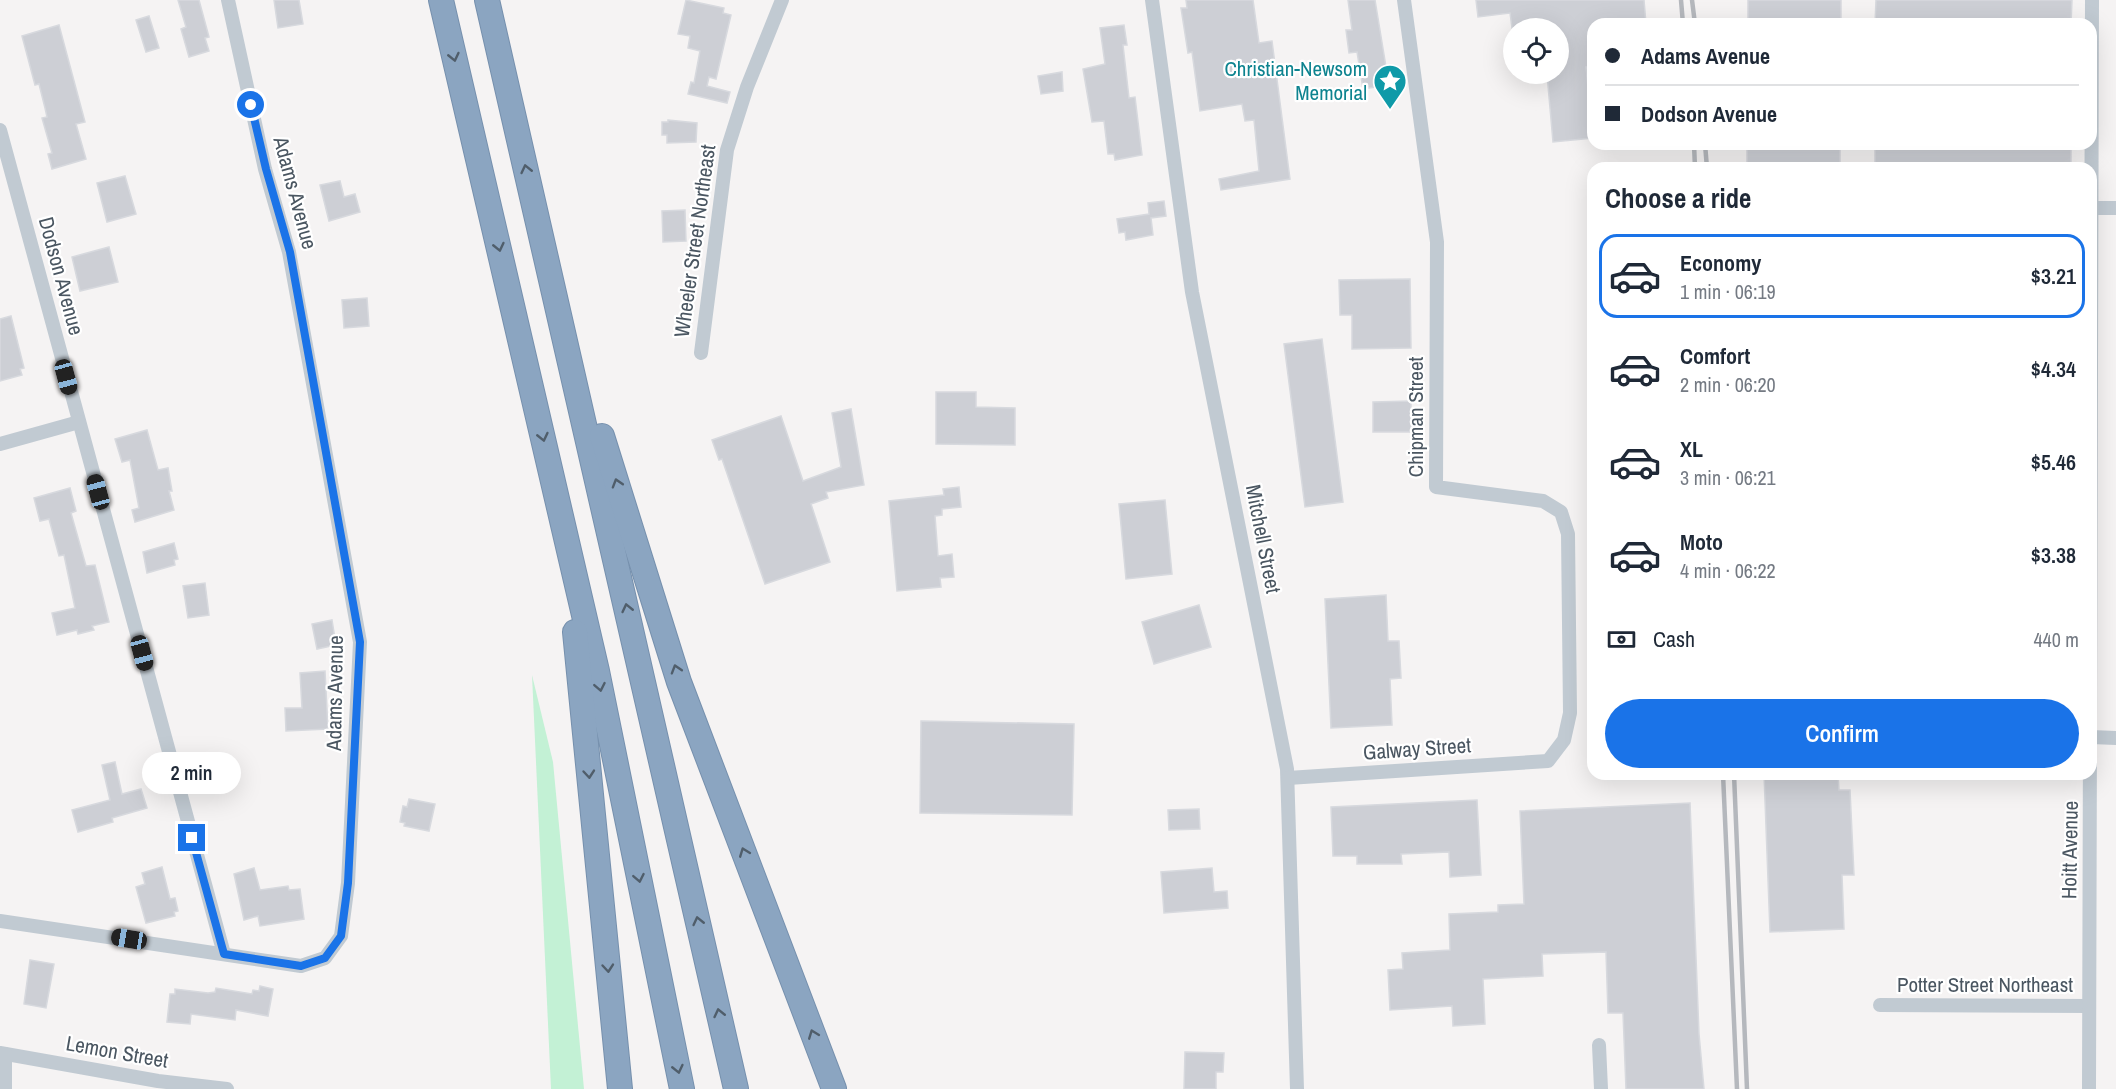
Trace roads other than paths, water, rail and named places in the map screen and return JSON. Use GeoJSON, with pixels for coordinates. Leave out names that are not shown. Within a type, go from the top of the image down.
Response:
{"type":"FeatureCollection","features":[{"type":"Feature","properties":{"kind":"highway"},"geometry":{"type":"LineString","coordinates":[[441,0],[597,671],[682,1089]]}},
{"type":"Feature","properties":{"kind":"highway"},"geometry":{"type":"LineString","coordinates":[[487,0],[736,1089]]}},
{"type":"Feature","properties":{"kind":"highway"},"geometry":{"type":"LineString","coordinates":[[549,267],[679,682],[834,1089]]}},
{"type":"Feature","properties":{"kind":"highway"},"geometry":{"type":"LineString","coordinates":[[564,528],[620,1089]]}},
{"type":"Feature","properties":{"kind":"street","name":"Adams Avenue"},"geometry":{"type":"LineString","coordinates":[[0,921],[301,966],[325,958],[341,936],[348,883],[360,642],[290,252],[266,169],[228,0]]}},
{"type":"Feature","properties":{"kind":"street","name":"Wheeler Street Northeast"},"geometry":{"type":"LineString","coordinates":[[701,353],[727,150],[747,87],[782,0]]}},
{"type":"Feature","properties":{"kind":"street","name":"Mitchell Street"},"geometry":{"type":"LineString","coordinates":[[1152,0],[1192,292],[1288,778],[1297,1089]]}},
{"type":"Feature","properties":{"kind":"street","name":"Chipman Street"},"geometry":{"type":"LineString","coordinates":[[1404,0],[1437,242],[1436,487],[1543,501],[1561,512],[1568,534],[1570,713],[1564,740],[1548,761]]}},
{"type":"Feature","properties":{"kind":"street","name":"Hoitt Avenue"},"geometry":{"type":"LineString","coordinates":[[2092,0],[2092,18]]}},
{"type":"Feature","properties":{"kind":"street","name":"Dodson Avenue"},"geometry":{"type":"LineString","coordinates":[[0,130],[224,954]]}},
{"type":"Feature","properties":{"kind":"street"},"geometry":{"type":"LineString","coordinates":[[2097,208],[2116,208]]}},
{"type":"Feature","properties":{"kind":"street"},"geometry":{"type":"LineString","coordinates":[[0,444],[79,422]]}},
{"type":"Feature","properties":{"kind":"street"},"geometry":{"type":"LineString","coordinates":[[2097,737],[2116,738]]}},
{"type":"Feature","properties":{"kind":"street","name":"Galway Street"},"geometry":{"type":"LineString","coordinates":[[1288,778],[1548,761]]}},
{"type":"Feature","properties":{"kind":"street","name":"Hoitt Avenue"},"geometry":{"type":"LineString","coordinates":[[2089,1089],[2091,780]]}},
{"type":"Feature","properties":{"kind":"street","name":"Potter Street Northeast"},"geometry":{"type":"LineString","coordinates":[[1880,1005],[2089,1006]]}},
{"type":"Feature","properties":{"kind":"street"},"geometry":{"type":"LineString","coordinates":[[1599,1045],[1601,1089]]}},
{"type":"Feature","properties":{"kind":"street"},"geometry":{"type":"LineString","coordinates":[[3,1053],[5,1089]]}},
{"type":"Feature","properties":{"kind":"street","name":"Lemon Street"},"geometry":{"type":"LineString","coordinates":[[3,1053],[158,1081],[221,1089]]}},
{"type":"Feature","properties":{"kind":"railway"},"geometry":{"type":"LineString","coordinates":[[1681,0],[1682,18]]}},
{"type":"Feature","properties":{"kind":"railway"},"geometry":{"type":"LineString","coordinates":[[1692,0],[1694,18]]}},
{"type":"Feature","properties":{"kind":"railway"},"geometry":{"type":"LineString","coordinates":[[1694,150],[1695,162]]}},
{"type":"Feature","properties":{"kind":"railway"},"geometry":{"type":"LineString","coordinates":[[1706,150],[1706,162]]}},
{"type":"Feature","properties":{"kind":"railway"},"geometry":{"type":"LineString","coordinates":[[1723,780],[1737,1089]]}},
{"type":"Feature","properties":{"kind":"railway"},"geometry":{"type":"LineString","coordinates":[[1734,780],[1747,1089]]}},
{"type":"Feature","properties":{"kind":"place","name":"Christian-Newsom Memorial"},"geometry":{"type":"Point","coordinates":[1390,110]}}]}
